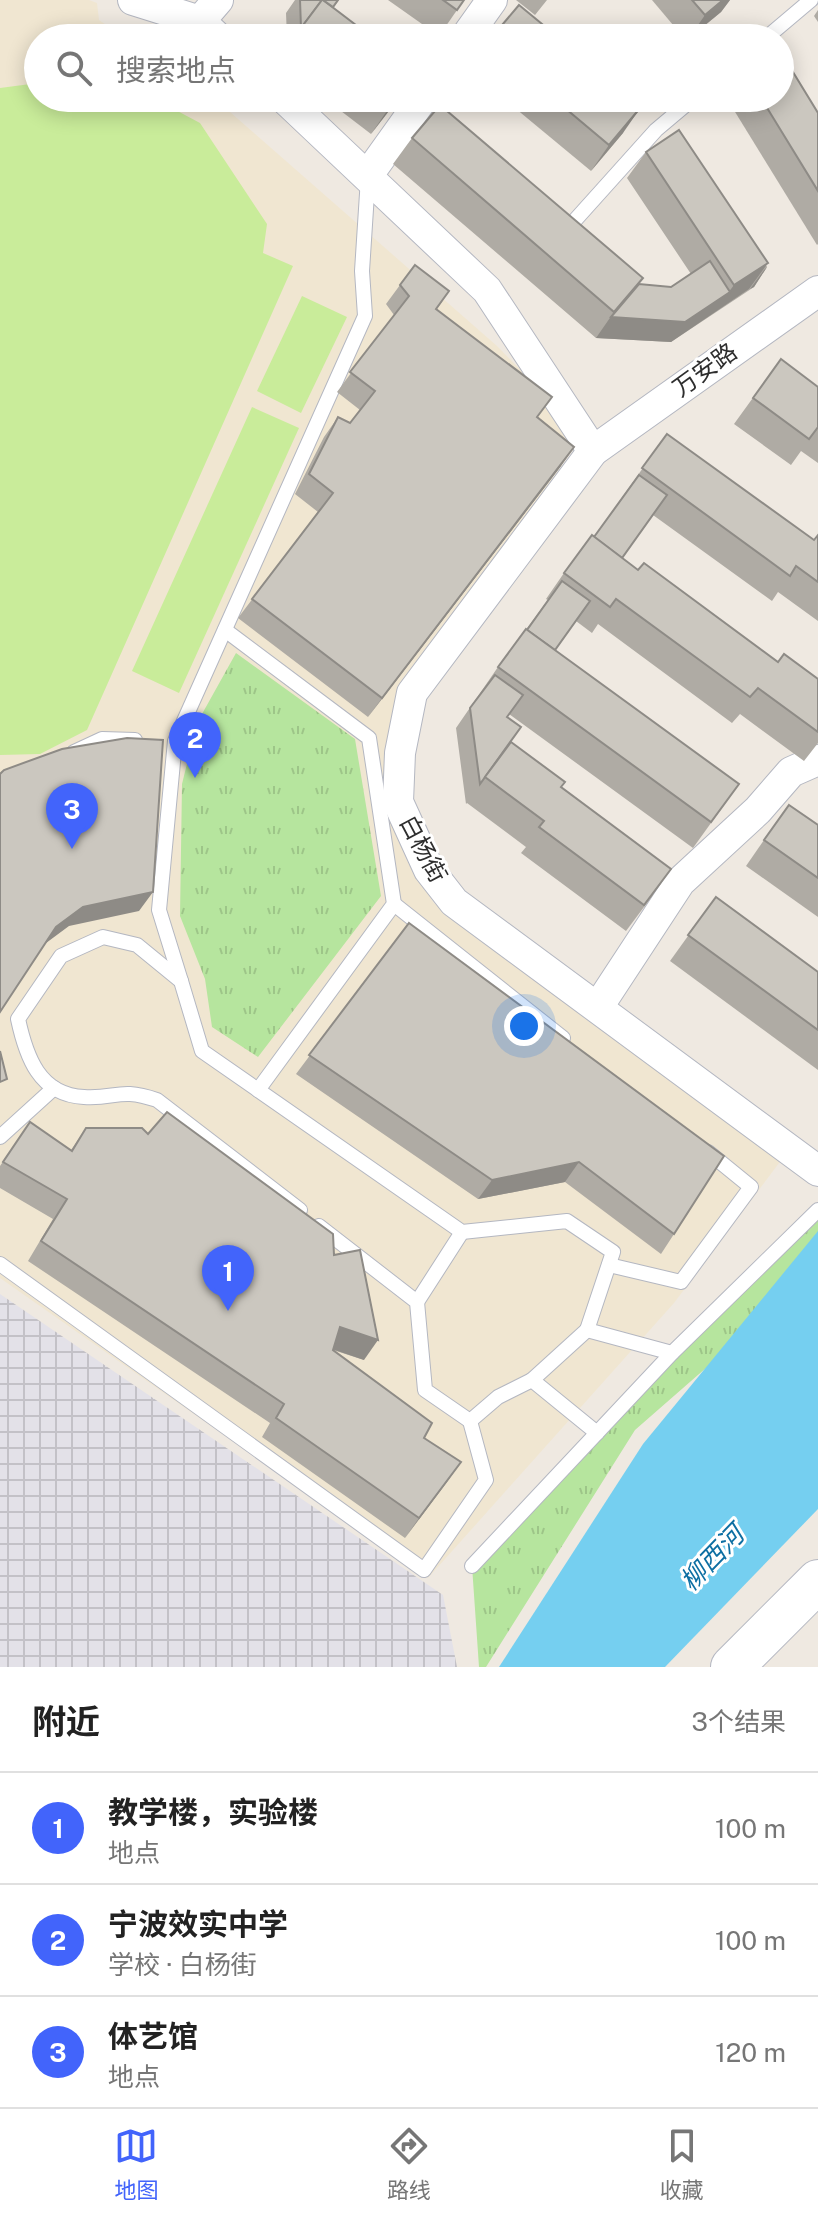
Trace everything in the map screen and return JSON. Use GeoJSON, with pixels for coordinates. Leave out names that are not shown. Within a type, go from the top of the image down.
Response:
{"type":"FeatureCollection","features":[{"type":"Feature","properties":{"kind":"main road"},"geometry":{"type":"LineString","coordinates":[[732,1667],[818,1581]]}},
{"type":"Feature","properties":{"kind":"main road"},"geometry":{"type":"LineString","coordinates":[[766,1667],[818,1616]]}},
{"type":"Feature","properties":{"kind":"street"},"geometry":{"type":"LineString","coordinates":[[133,0],[212,20]]}},
{"type":"Feature","properties":{"kind":"street"},"geometry":{"type":"LineString","coordinates":[[475,24],[492,0]]}},
{"type":"Feature","properties":{"kind":"street"},"geometry":{"type":"LineString","coordinates":[[299,112],[487,290],[593,451]]}},
{"type":"Feature","properties":{"kind":"street"},"geometry":{"type":"LineString","coordinates":[[368,175],[413,112]]}},
{"type":"Feature","properties":{"kind":"street","name":"万安路"},"geometry":{"type":"LineString","coordinates":[[593,451],[818,291]]}},
{"type":"Feature","properties":{"kind":"street","name":"白杨街"},"geometry":{"type":"LineString","coordinates":[[593,451],[412,693],[400,753],[398,802],[429,870],[454,902],[818,1171]]}},
{"type":"Feature","properties":{"kind":"street"},"geometry":{"type":"LineString","coordinates":[[598,1007],[680,882],[758,810],[791,772],[818,760]]}},
{"type":"Feature","properties":{"kind":"lane"},"geometry":{"type":"LineString","coordinates":[[783,24],[811,0]]}},
{"type":"Feature","properties":{"kind":"lane"},"geometry":{"type":"LineString","coordinates":[[568,228],[656,130],[677,112]]}},
{"type":"Feature","properties":{"kind":"lane"},"geometry":{"type":"LineString","coordinates":[[368,175],[362,271],[365,316],[225,630],[160,741],[159,910],[202,1051],[462,1232],[567,1221],[613,1252],[587,1330],[532,1380],[498,1397],[470,1421]]}},
{"type":"Feature","properties":{"kind":"lane"},"geometry":{"type":"LineString","coordinates":[[225,630],[369,738],[394,904],[579,1050]]}},
{"type":"Feature","properties":{"kind":"lane"},"geometry":{"type":"LineString","coordinates":[[61,757],[102,739],[160,741]]}},
{"type":"Feature","properties":{"kind":"lane"},"geometry":{"type":"LineString","coordinates":[[258,1090],[394,904]]}},
{"type":"Feature","properties":{"kind":"lane"},"geometry":{"type":"LineString","coordinates":[[181,981],[137,945],[103,937],[61,956],[18,1019],[26,1059],[54,1088],[83,1097],[131,1091],[157,1100],[417,1302]]}},
{"type":"Feature","properties":{"kind":"lane"},"geometry":{"type":"LineString","coordinates":[[0,1137],[54,1088]]}},
{"type":"Feature","properties":{"kind":"lane"},"geometry":{"type":"LineString","coordinates":[[609,1265],[681,1282],[751,1187],[690,1138]]}},
{"type":"Feature","properties":{"kind":"lane"},"geometry":{"type":"LineString","coordinates":[[472,1566],[672,1353],[818,1210]]}},
{"type":"Feature","properties":{"kind":"lane"},"geometry":{"type":"LineString","coordinates":[[0,1264],[424,1570],[486,1480],[470,1421],[425,1390],[417,1302],[462,1232]]}},
{"type":"Feature","properties":{"kind":"lane"},"geometry":{"type":"LineString","coordinates":[[587,1330],[672,1353]]}},
{"type":"Feature","properties":{"kind":"lane"},"geometry":{"type":"LineString","coordinates":[[532,1380],[597,1433]]}},
{"type":"Feature","properties":{"kind":"shaded area"},"geometry":{"type":"Polygon","coordinates":[[[0,0],[89,0],[97,3],[99,20],[105,24],[24,24],[24,112],[230,112],[497,346],[542,392],[573,449],[403,693],[390,801],[406,859],[434,903],[592,1014],[782,1159],[674,1303],[428,1578],[0,1278],[0,0]]]}},
{"type":"Feature","properties":{"kind":"shaded area"},"geometry":{"type":"Polygon","coordinates":[[[0,1294],[443,1595],[457,1667],[0,1667],[0,1294]]]}},
{"type":"Feature","properties":{"kind":"green space"},"geometry":{"type":"Polygon","coordinates":[[[24,85],[24,112],[179,112],[200,123],[267,224],[263,253],[293,266],[87,730],[40,754],[0,755],[0,88],[24,85]]]}},
{"type":"Feature","properties":{"kind":"green space"},"geometry":{"type":"Polygon","coordinates":[[[302,296],[347,317],[301,413],[257,391],[302,296]]]}},
{"type":"Feature","properties":{"kind":"green space"},"geometry":{"type":"Polygon","coordinates":[[[252,407],[299,428],[179,693],[132,671],[252,407]]]}},
{"type":"Feature","properties":{"kind":"green space"},"geometry":{"type":"Polygon","coordinates":[[[236,653],[355,739],[381,896],[258,1057],[212,1027],[205,979],[180,916],[182,784],[197,723],[236,653]]]}},
{"type":"Feature","properties":{"kind":"green space"},"geometry":{"type":"Polygon","coordinates":[[[818,1211],[818,1270],[635,1430],[486,1667],[479,1667],[472,1566],[818,1211]]]}},
{"type":"Feature","properties":{"kind":"water","name":"柳西河"},"geometry":{"type":"Polygon","coordinates":[[[818,1231],[818,1509],[665,1667],[499,1667],[643,1444],[818,1231]]]}},
{"type":"Feature","properties":{"kind":"building"},"geometry":{"type":"Polygon","coordinates":[[[300,0],[322,0],[304,24],[301,24],[300,0]]]}},
{"type":"Feature","properties":{"kind":"building"},"geometry":{"type":"Polygon","coordinates":[[[322,0],[354,24],[304,24],[322,0]]]}},
{"type":"Feature","properties":{"kind":"building"},"geometry":{"type":"Polygon","coordinates":[[[323,0],[338,0],[333,7],[323,0]]]}},
{"type":"Feature","properties":{"kind":"building"},"geometry":{"type":"Polygon","coordinates":[[[443,0],[464,0],[457,10],[443,0]]]}},
{"type":"Feature","properties":{"kind":"building"},"geometry":{"type":"Polygon","coordinates":[[[692,0],[723,0],[705,15],[692,0]]]}},
{"type":"Feature","properties":{"kind":"building"},"geometry":{"type":"Polygon","coordinates":[[[519,5],[542,24],[503,24],[519,5]]]}},
{"type":"Feature","properties":{"kind":"building"},"geometry":{"type":"Polygon","coordinates":[[[794,74],[818,113],[818,191],[770,112],[794,112],[794,74]]]}},
{"type":"Feature","properties":{"kind":"building"},"geometry":{"type":"Polygon","coordinates":[[[434,112],[448,112],[643,278],[614,312],[412,138],[434,112]]]}},
{"type":"Feature","properties":{"kind":"building"},"geometry":{"type":"Polygon","coordinates":[[[570,112],[637,112],[609,145],[570,112]]]}},
{"type":"Feature","properties":{"kind":"building"},"geometry":{"type":"Polygon","coordinates":[[[679,130],[768,263],[734,285],[646,152],[679,130]]]}},
{"type":"Feature","properties":{"kind":"building"},"geometry":{"type":"Polygon","coordinates":[[[710,261],[730,292],[685,322],[611,317],[639,284],[671,287],[710,261]]]}},
{"type":"Feature","properties":{"kind":"building"},"geometry":{"type":"Polygon","coordinates":[[[415,265],[449,291],[436,309],[552,397],[537,417],[574,447],[382,698],[252,599],[333,493],[309,474],[338,417],[350,423],[375,391],[350,372],[409,296],[400,285],[415,265]]]}},
{"type":"Feature","properties":{"kind":"building"},"geometry":{"type":"Polygon","coordinates":[[[781,359],[818,387],[818,427],[809,439],[753,398],[781,359]]]}},
{"type":"Feature","properties":{"kind":"building"},"geometry":{"type":"Polygon","coordinates":[[[667,434],[814,540],[818,535],[818,582],[796,566],[790,576],[642,468],[667,434]]]}},
{"type":"Feature","properties":{"kind":"building"},"geometry":{"type":"Polygon","coordinates":[[[639,475],[667,495],[622,558],[594,537],[639,475]]]}},
{"type":"Feature","properties":{"kind":"building"},"geometry":{"type":"Polygon","coordinates":[[[592,535],[638,570],[644,563],[778,662],[784,654],[818,679],[818,732],[758,688],[750,697],[616,599],[610,607],[564,573],[592,535]]]}},
{"type":"Feature","properties":{"kind":"building"},"geometry":{"type":"Polygon","coordinates":[[[562,581],[590,601],[555,650],[527,630],[562,581]]]}},
{"type":"Feature","properties":{"kind":"building"},"geometry":{"type":"Polygon","coordinates":[[[526,629],[739,784],[711,822],[498,667],[526,629]]]}},
{"type":"Feature","properties":{"kind":"building"},"geometry":{"type":"Polygon","coordinates":[[[495,675],[523,695],[507,717],[521,727],[480,784],[470,708],[495,675]]]}},
{"type":"Feature","properties":{"kind":"building"},"geometry":{"type":"Polygon","coordinates":[[[127,738],[163,740],[153,892],[83,907],[56,927],[0,1012],[0,774],[62,749],[127,738]]]}},
{"type":"Feature","properties":{"kind":"building"},"geometry":{"type":"Polygon","coordinates":[[[511,742],[565,782],[561,787],[671,869],[644,905],[539,827],[544,821],[485,777],[511,742]]]}},
{"type":"Feature","properties":{"kind":"building"},"geometry":{"type":"Polygon","coordinates":[[[789,805],[818,825],[818,878],[764,840],[789,805]]]}},
{"type":"Feature","properties":{"kind":"building"},"geometry":{"type":"Polygon","coordinates":[[[716,897],[818,972],[818,1030],[688,935],[716,897]]]}},
{"type":"Feature","properties":{"kind":"building"},"geometry":{"type":"Polygon","coordinates":[[[409,923],[724,1156],[674,1234],[579,1162],[492,1180],[309,1055],[409,923]]]}},
{"type":"Feature","properties":{"kind":"building"},"geometry":{"type":"Polygon","coordinates":[[[0,1051],[7,1079],[0,1082],[0,1051]]]}},
{"type":"Feature","properties":{"kind":"building"},"geometry":{"type":"Polygon","coordinates":[[[167,1112],[333,1234],[334,1255],[360,1250],[378,1340],[340,1327],[333,1350],[432,1423],[424,1438],[461,1462],[419,1518],[276,1418],[284,1404],[41,1241],[67,1199],[3,1162],[30,1122],[72,1151],[86,1128],[142,1128],[148,1134],[167,1112]]]}},
{"type":"Feature","properties":{"kind":"place","name":"宁波效实中学"},"geometry":{"type":"Point","coordinates":[195,778]}},
{"type":"Feature","properties":{"kind":"place","name":"体艺馆"},"geometry":{"type":"Point","coordinates":[72,849]}},
{"type":"Feature","properties":{"kind":"place","name":"教学楼，实验楼"},"geometry":{"type":"Point","coordinates":[228,1311]}}]}
